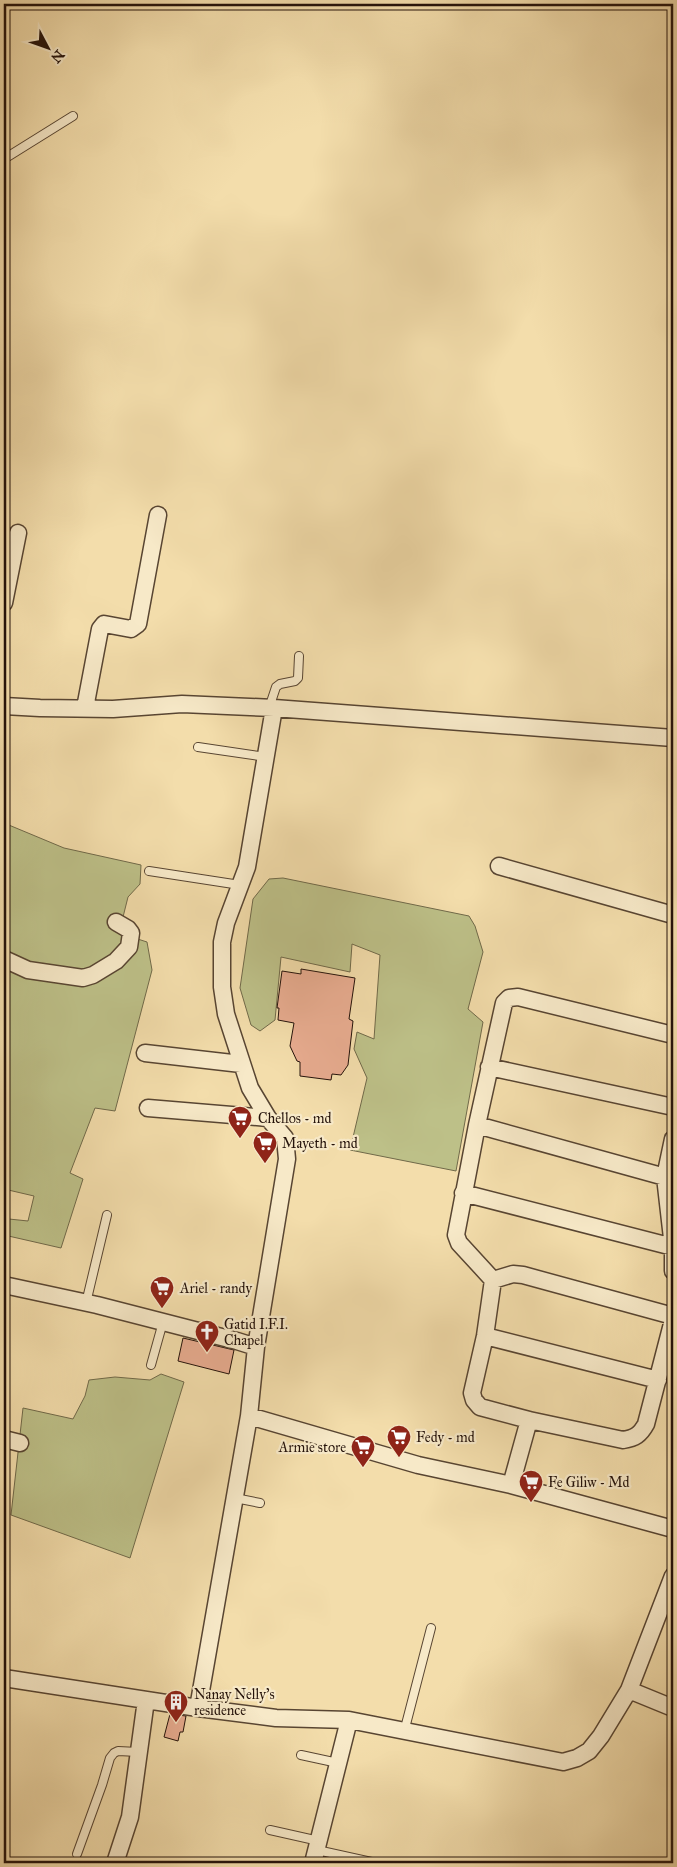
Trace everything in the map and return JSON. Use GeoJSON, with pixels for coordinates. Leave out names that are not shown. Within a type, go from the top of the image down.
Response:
{"type":"FeatureCollection","features":[{"type":"Feature","properties":{"kind":"street"},"geometry":{"type":"LineString","coordinates":[[85,708],[100,629],[104,624],[132,629],[138,624],[158,515]]}},
{"type":"Feature","properties":{"kind":"street"},"geometry":{"type":"LineString","coordinates":[[4,603],[18,534]]}},
{"type":"Feature","properties":{"kind":"street"},"geometry":{"type":"LineString","coordinates":[[4,706],[113,709],[182,704],[271,708],[673,738]]}},
{"type":"Feature","properties":{"kind":"street"},"geometry":{"type":"LineString","coordinates":[[198,1708],[250,1416],[256,1347],[287,1159],[285,1138],[268,1118],[250,1088],[226,1014],[222,987],[222,942],[226,923],[250,852],[266,757],[271,708]]}},
{"type":"Feature","properties":{"kind":"street"},"geometry":{"type":"LineString","coordinates":[[499,866],[673,915]]}},
{"type":"Feature","properties":{"kind":"street"},"geometry":{"type":"LineString","coordinates":[[4,959],[28,970],[83,978],[93,975],[116,962],[129,947],[131,933],[116,922]]}},
{"type":"Feature","properties":{"kind":"street"},"geometry":{"type":"LineString","coordinates":[[493,1280],[459,1243],[456,1235],[489,1067],[504,1003],[509,998],[518,997],[673,1035]]}},
{"type":"Feature","properties":{"kind":"street"},"geometry":{"type":"LineString","coordinates":[[145,1053],[241,1064]]}},
{"type":"Feature","properties":{"kind":"street"},"geometry":{"type":"LineString","coordinates":[[489,1067],[673,1107]]}},
{"type":"Feature","properties":{"kind":"street"},"geometry":{"type":"LineString","coordinates":[[148,1108],[268,1118]]}},
{"type":"Feature","properties":{"kind":"street"},"geometry":{"type":"LineString","coordinates":[[477,1125],[665,1177]]}},
{"type":"Feature","properties":{"kind":"street"},"geometry":{"type":"LineString","coordinates":[[673,1139],[665,1177],[673,1247],[673,1271]]}},
{"type":"Feature","properties":{"kind":"street"},"geometry":{"type":"LineString","coordinates":[[463,1193],[673,1247]]}},
{"type":"Feature","properties":{"kind":"street"},"geometry":{"type":"LineString","coordinates":[[493,1280],[513,1274],[523,1275],[673,1316]]}},
{"type":"Feature","properties":{"kind":"street"},"geometry":{"type":"LineString","coordinates":[[493,1280],[485,1336],[472,1393],[474,1400],[480,1407],[529,1420],[623,1440],[634,1438],[641,1434],[646,1424],[673,1320]]}},
{"type":"Feature","properties":{"kind":"street"},"geometry":{"type":"LineString","coordinates":[[4,1285],[86,1303],[256,1347]]}},
{"type":"Feature","properties":{"kind":"street"},"geometry":{"type":"LineString","coordinates":[[485,1336],[658,1380]]}},
{"type":"Feature","properties":{"kind":"street"},"geometry":{"type":"LineString","coordinates":[[250,1416],[418,1465],[511,1485],[673,1529]]}},
{"type":"Feature","properties":{"kind":"street"},"geometry":{"type":"LineString","coordinates":[[511,1485],[529,1420]]}},
{"type":"Feature","properties":{"kind":"street"},"geometry":{"type":"LineString","coordinates":[[4,1440],[20,1443]]}},
{"type":"Feature","properties":{"kind":"street"},"geometry":{"type":"LineString","coordinates":[[4,1678],[276,1718],[349,1720],[563,1762],[577,1758],[589,1751],[601,1736],[629,1690],[673,1576]]}},
{"type":"Feature","properties":{"kind":"street"},"geometry":{"type":"LineString","coordinates":[[629,1690],[673,1708]]}},
{"type":"Feature","properties":{"kind":"street"},"geometry":{"type":"LineString","coordinates":[[115,1863],[130,1817],[146,1700]]}},
{"type":"Feature","properties":{"kind":"street"},"geometry":{"type":"LineString","coordinates":[[316,1851],[349,1720]]}},
{"type":"Feature","properties":{"kind":"lane"},"geometry":{"type":"LineString","coordinates":[[4,160],[73,116]]}},
{"type":"Feature","properties":{"kind":"lane"},"geometry":{"type":"LineString","coordinates":[[271,708],[276,687],[280,684],[295,681],[298,678],[299,656]]}},
{"type":"Feature","properties":{"kind":"lane"},"geometry":{"type":"LineString","coordinates":[[198,747],[266,757]]}},
{"type":"Feature","properties":{"kind":"lane"},"geometry":{"type":"LineString","coordinates":[[149,870],[240,885]]}},
{"type":"Feature","properties":{"kind":"lane"},"geometry":{"type":"LineString","coordinates":[[86,1303],[107,1215]]}},
{"type":"Feature","properties":{"kind":"lane"},"geometry":{"type":"LineString","coordinates":[[151,1365],[163,1322]]}},
{"type":"Feature","properties":{"kind":"lane"},"geometry":{"type":"LineString","coordinates":[[235,1498],[260,1503]]}},
{"type":"Feature","properties":{"kind":"lane"},"geometry":{"type":"LineString","coordinates":[[404,1732],[431,1628]]}},
{"type":"Feature","properties":{"kind":"lane"},"geometry":{"type":"LineString","coordinates":[[77,1854],[110,1758],[118,1751],[138,1752]]}},
{"type":"Feature","properties":{"kind":"lane"},"geometry":{"type":"LineString","coordinates":[[301,1755],[338,1763]]}},
{"type":"Feature","properties":{"kind":"lane"},"geometry":{"type":"LineString","coordinates":[[270,1830],[316,1851],[376,1863]]}},
{"type":"Feature","properties":{"kind":"green space"},"geometry":{"type":"Polygon","coordinates":[[[4,823],[64,848],[141,865],[140,884],[128,897],[119,933],[147,942],[152,970],[115,1111],[95,1108],[70,1173],[83,1179],[61,1248],[4,1235],[9,1219],[28,1221],[34,1196],[4,1189],[4,823]]]}},
{"type":"Feature","properties":{"kind":"green space"},"geometry":{"type":"Polygon","coordinates":[[[283,878],[469,916],[475,926],[483,952],[468,1009],[483,1022],[456,1171],[350,1150],[367,1078],[354,1049],[357,1032],[374,1039],[380,955],[352,944],[350,972],[281,957],[275,1020],[260,1031],[251,1025],[240,988],[253,899],[269,879],[283,878]]]}},
{"type":"Feature","properties":{"kind":"green space"},"geometry":{"type":"Polygon","coordinates":[[[161,1374],[184,1382],[130,1558],[11,1515],[23,1408],[73,1419],[85,1396],[89,1380],[115,1377],[150,1380],[161,1374]]]}},
{"type":"Feature","properties":{"kind":"building"},"geometry":{"type":"Polygon","coordinates":[[[301,969],[355,978],[349,1019],[353,1021],[348,1065],[341,1075],[332,1074],[331,1080],[300,1076],[300,1062],[297,1061],[290,1046],[294,1023],[278,1020],[279,1008],[277,1008],[282,971],[301,974],[301,969]]]}},
{"type":"Feature","properties":{"kind":"building","name":"Gatid I.F.I. Chapel"},"geometry":{"type":"Polygon","coordinates":[[[183,1338],[234,1350],[229,1374],[178,1361],[183,1338]]]}},
{"type":"Feature","properties":{"kind":"building","name":"Nanay Nelly's residence"},"geometry":{"type":"Polygon","coordinates":[[[170,1714],[186,1716],[183,1732],[180,1732],[178,1741],[164,1737],[170,1714]]]}},
{"type":"Feature","properties":{"kind":"place","name":"Chellos - md"},"geometry":{"type":"Point","coordinates":[240,1139]}},
{"type":"Feature","properties":{"kind":"place","name":"Mayeth - md"},"geometry":{"type":"Point","coordinates":[265,1164]}},
{"type":"Feature","properties":{"kind":"place","name":"Ariel - randy"},"geometry":{"type":"Point","coordinates":[162,1309]}},
{"type":"Feature","properties":{"kind":"place","name":"Gatid I.F.I. Chapel"},"geometry":{"type":"Point","coordinates":[207,1353]}},
{"type":"Feature","properties":{"kind":"place","name":"Fedy - md"},"geometry":{"type":"Point","coordinates":[399,1458]}},
{"type":"Feature","properties":{"kind":"place","name":"Armie store"},"geometry":{"type":"Point","coordinates":[363,1468]}},
{"type":"Feature","properties":{"kind":"place","name":"Fe Giliw - Md"},"geometry":{"type":"Point","coordinates":[531,1503]}},
{"type":"Feature","properties":{"kind":"place","name":"Nanay Nelly's residence"},"geometry":{"type":"Point","coordinates":[176,1723]}}]}
